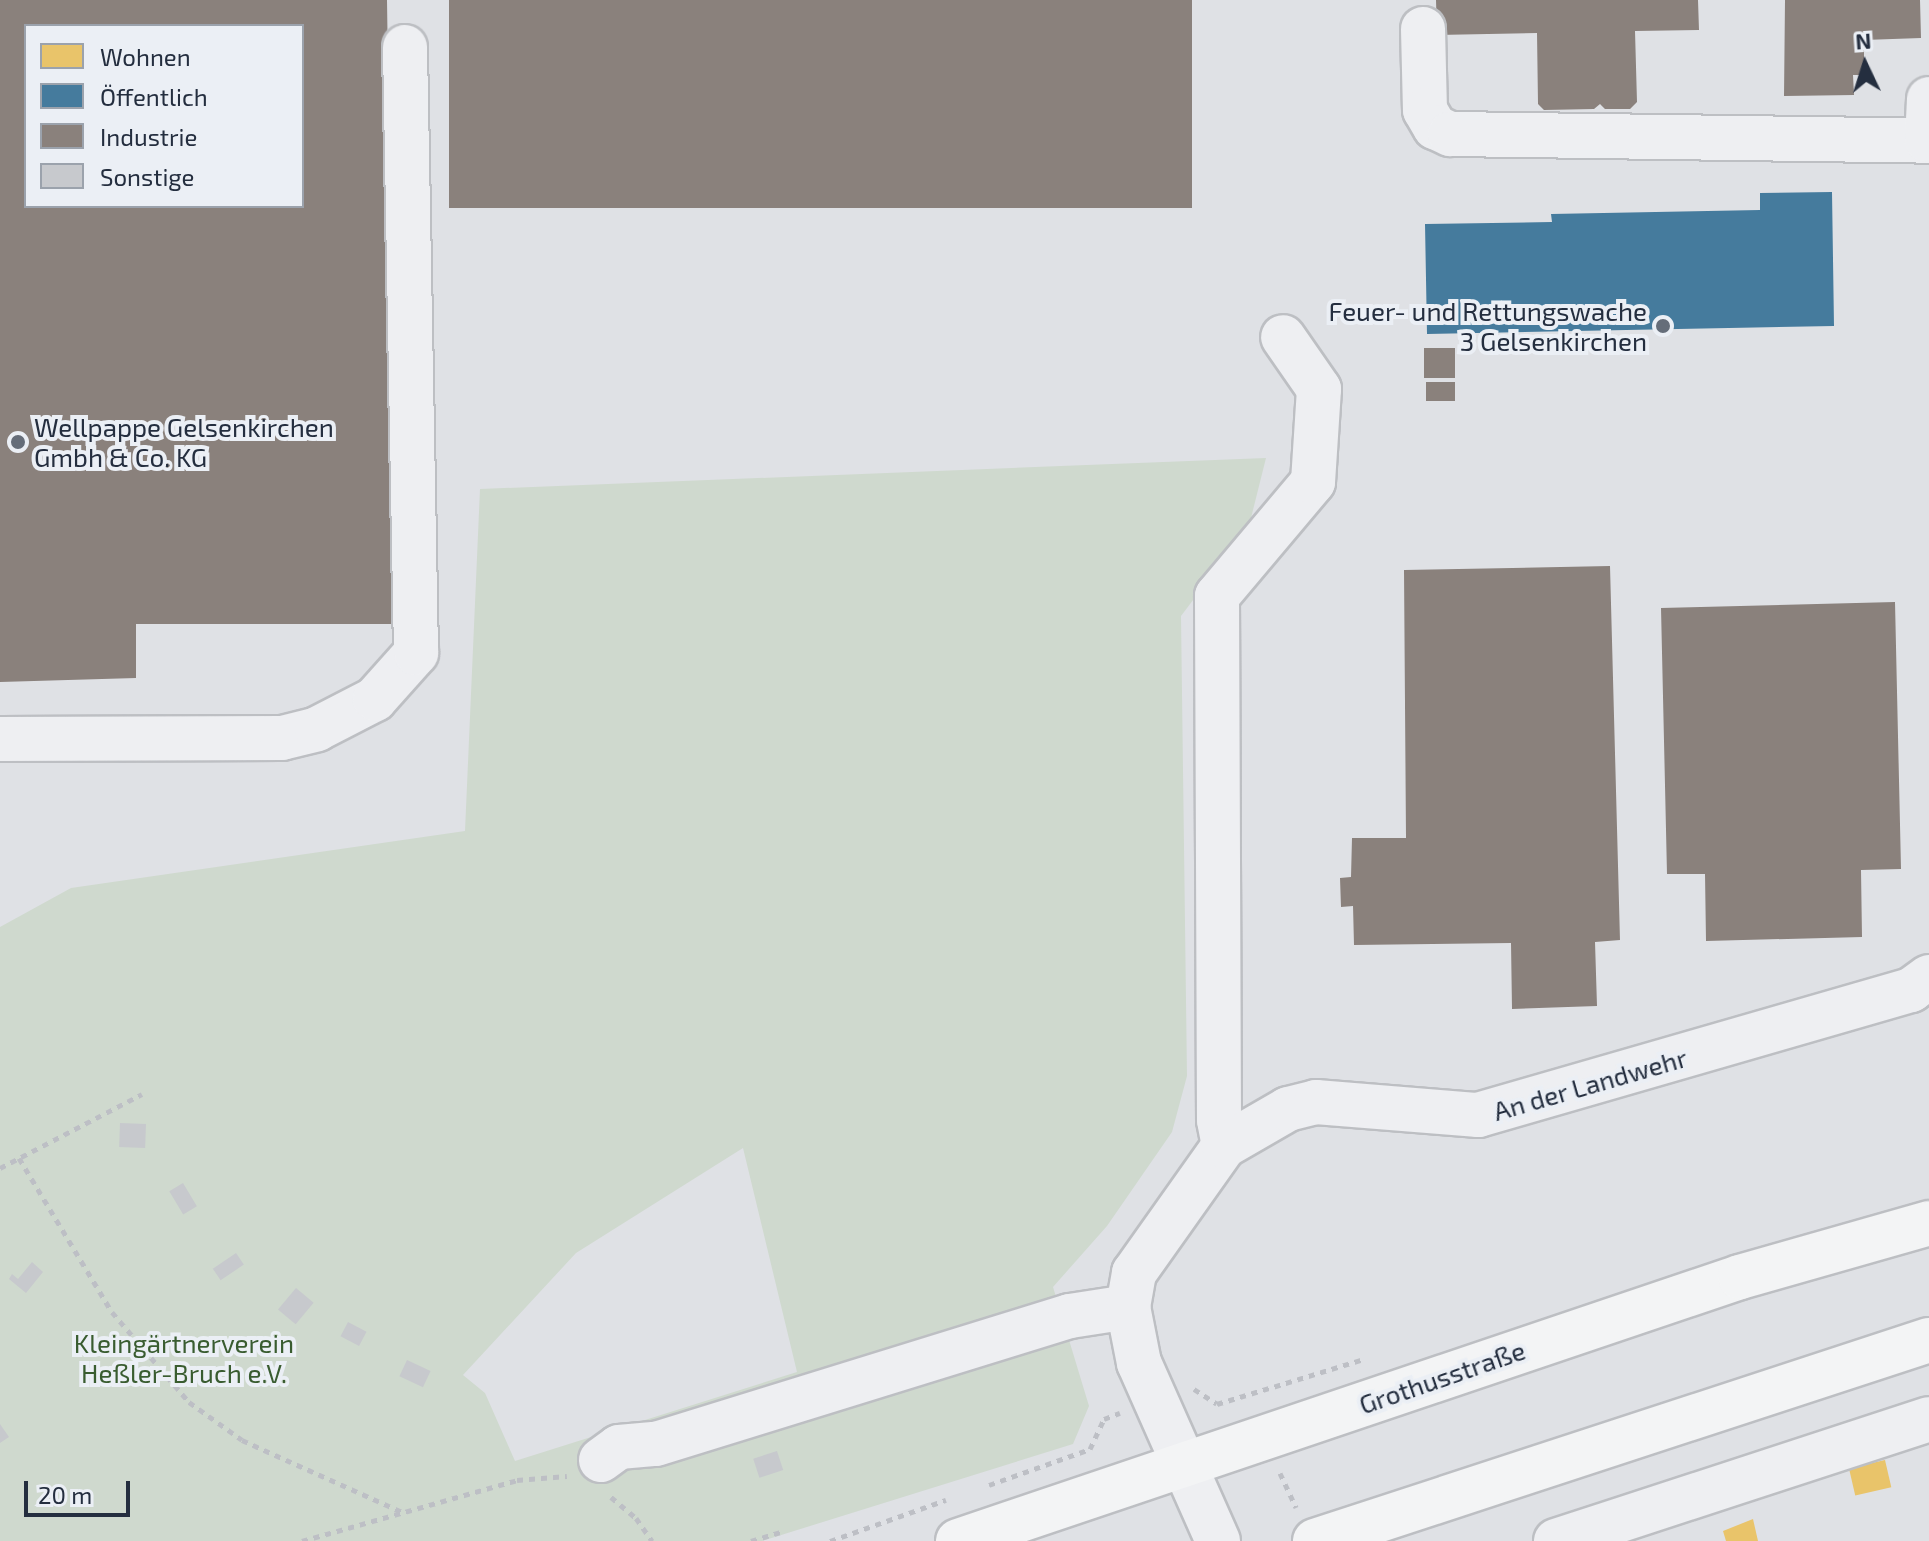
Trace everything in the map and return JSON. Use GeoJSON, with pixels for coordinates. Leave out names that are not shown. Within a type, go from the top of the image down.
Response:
{"type":"FeatureCollection","features":[{"type":"Feature","properties":{"kind":"main road","name":"Grothusstraße"},"geometry":{"type":"LineString","coordinates":[[958,1541],[1740,1277],[1929,1223]]}},
{"type":"Feature","properties":{"kind":"main road"},"geometry":{"type":"LineString","coordinates":[[1309,1531],[1929,1340]]}},
{"type":"Feature","properties":{"kind":"street"},"geometry":{"type":"LineString","coordinates":[[1423,29],[1425,110],[1435,127],[1450,134],[1680,126],[1728,138],[1928,127]]}},
{"type":"Feature","properties":{"kind":"street"},"geometry":{"type":"LineString","coordinates":[[0,739],[282,738],[317,729],[375,699],[416,653],[405,47]]}},
{"type":"Feature","properties":{"kind":"street"},"geometry":{"type":"LineString","coordinates":[[1224,1146],[1219,1120],[1217,596],[1313,482],[1319,389],[1283,337]]}},
{"type":"Feature","properties":{"kind":"street","name":"An der Landwehr"},"geometry":{"type":"LineString","coordinates":[[1218,1541],[1139,1363],[1128,1307],[1134,1273],[1224,1146],[1288,1109],[1316,1102],[1478,1115],[1911,990],[1929,977]]}},
{"type":"Feature","properties":{"kind":"street"},"geometry":{"type":"LineString","coordinates":[[586,1468],[619,1447],[656,1444],[1070,1316],[1128,1307]]}},
{"type":"Feature","properties":{"kind":"street"},"geometry":{"type":"LineString","coordinates":[[1556,1541],[1929,1419]]}},
{"type":"Feature","properties":{"kind":"path"},"geometry":{"type":"LineString","coordinates":[[0,1168],[142,1094]]}},
{"type":"Feature","properties":{"kind":"path"},"geometry":{"type":"LineString","coordinates":[[19,1158],[112,1312],[189,1402],[242,1440],[402,1512]]}},
{"type":"Feature","properties":{"kind":"path"},"geometry":{"type":"LineString","coordinates":[[987,1486],[1090,1449],[1104,1419],[1114,1415]]}},
{"type":"Feature","properties":{"kind":"path"},"geometry":{"type":"LineString","coordinates":[[302,1541],[517,1480],[586,1468]]}},
{"type":"Feature","properties":{"kind":"path"},"geometry":{"type":"LineString","coordinates":[[1279,1471],[1309,1531]]}},
{"type":"Feature","properties":{"kind":"path"},"geometry":{"type":"LineString","coordinates":[[830,1541],[958,1496]]}},
{"type":"Feature","properties":{"kind":"path"},"geometry":{"type":"LineString","coordinates":[[751,1541],[783,1531]]}},
{"type":"Feature","properties":{"kind":"green space","name":"Kleingärtnerverein Heßler-Bruch e.V."},"geometry":{"type":"Polygon","coordinates":[[[1266,458],[1249,526],[1181,616],[1187,1076],[1172,1132],[1107,1226],[1053,1287],[1089,1406],[1073,1444],[762,1541],[0,1541],[0,927],[71,888],[465,831],[480,489],[1266,458]],[[743,1148],[576,1253],[463,1375],[485,1393],[515,1461],[797,1372],[743,1148]]]}},
{"type":"Feature","properties":{"kind":"building: Wohnen"},"geometry":{"type":"Polygon","coordinates":[[[1885,1460],[1891,1487],[1855,1496],[1849,1468],[1885,1460]]]}},
{"type":"Feature","properties":{"kind":"building: Wohnen"},"geometry":{"type":"Polygon","coordinates":[[[1753,1519],[1758,1541],[1726,1541],[1723,1531],[1753,1519]]]}},
{"type":"Feature","properties":{"kind":"building: Öffentlich"},"geometry":{"type":"Polygon","coordinates":[[[1832,192],[1834,326],[1427,334],[1425,224],[1552,222],[1551,214],[1760,210],[1760,193],[1832,192]]]}},
{"type":"Feature","properties":{"kind":"building: Industrie"},"geometry":{"type":"Polygon","coordinates":[[[0,0],[387,0],[396,624],[136,624],[136,678],[0,682],[0,0]]]}},
{"type":"Feature","properties":{"kind":"building: Industrie"},"geometry":{"type":"Polygon","coordinates":[[[449,0],[1192,0],[1192,208],[449,208],[449,0]]]}},
{"type":"Feature","properties":{"kind":"building: Industrie"},"geometry":{"type":"Polygon","coordinates":[[[1436,0],[1698,0],[1699,30],[1635,31],[1637,102],[1630,109],[1605,109],[1600,104],[1594,109],[1544,110],[1538,104],[1537,33],[1437,35],[1436,0]]]}},
{"type":"Feature","properties":{"kind":"building: Industrie"},"geometry":{"type":"Polygon","coordinates":[[[1785,0],[1920,0],[1921,38],[1864,40],[1864,75],[1853,75],[1854,95],[1784,96],[1785,0]]]}},
{"type":"Feature","properties":{"kind":"building: Industrie"},"geometry":{"type":"Polygon","coordinates":[[[1424,348],[1455,348],[1455,378],[1424,378],[1424,348]]]}},
{"type":"Feature","properties":{"kind":"building: Industrie"},"geometry":{"type":"Polygon","coordinates":[[[1426,382],[1455,382],[1455,401],[1426,401],[1426,382]]]}},
{"type":"Feature","properties":{"kind":"building: Industrie"},"geometry":{"type":"Polygon","coordinates":[[[1610,566],[1620,940],[1595,942],[1597,1006],[1512,1009],[1511,943],[1354,945],[1353,906],[1341,907],[1340,878],[1351,877],[1352,838],[1406,838],[1404,570],[1610,566]]]}},
{"type":"Feature","properties":{"kind":"building: Industrie"},"geometry":{"type":"Polygon","coordinates":[[[1895,602],[1901,869],[1861,870],[1862,937],[1706,941],[1705,874],[1667,874],[1661,608],[1895,602]]]}},
{"type":"Feature","properties":{"kind":"building: Sonstige"},"geometry":{"type":"Polygon","coordinates":[[[120,1123],[146,1124],[145,1148],[119,1147],[120,1123]]]}},
{"type":"Feature","properties":{"kind":"building: Sonstige"},"geometry":{"type":"Polygon","coordinates":[[[183,1183],[197,1206],[183,1214],[169,1191],[183,1183]]]}},
{"type":"Feature","properties":{"kind":"building: Sonstige"},"geometry":{"type":"Polygon","coordinates":[[[236,1253],[244,1265],[221,1280],[213,1269],[236,1253]]]}},
{"type":"Feature","properties":{"kind":"building: Sonstige"},"geometry":{"type":"Polygon","coordinates":[[[32,1262],[43,1272],[26,1293],[9,1279],[12,1274],[18,1279],[32,1262]]]}},
{"type":"Feature","properties":{"kind":"building: Sonstige"},"geometry":{"type":"Polygon","coordinates":[[[296,1288],[314,1303],[296,1324],[278,1309],[296,1288]]]}},
{"type":"Feature","properties":{"kind":"building: Sonstige"},"geometry":{"type":"Polygon","coordinates":[[[348,1322],[367,1332],[359,1346],[340,1336],[348,1322]]]}},
{"type":"Feature","properties":{"kind":"building: Sonstige"},"geometry":{"type":"Polygon","coordinates":[[[407,1360],[431,1371],[423,1387],[399,1376],[407,1360]]]}},
{"type":"Feature","properties":{"kind":"building: Sonstige"},"geometry":{"type":"Polygon","coordinates":[[[0,1424],[9,1437],[0,1443],[0,1424]]]}},
{"type":"Feature","properties":{"kind":"building: Sonstige"},"geometry":{"type":"Polygon","coordinates":[[[777,1451],[783,1470],[759,1478],[753,1459],[777,1451]]]}},
{"type":"Feature","properties":{"kind":"place","name":"Feuer- und Rettungswache 3 Gelsenkirchen"},"geometry":{"type":"Point","coordinates":[1663,326]}},
{"type":"Feature","properties":{"kind":"place","name":"Wellpappe Gelsenkirchen Gmbh & Co. KG"},"geometry":{"type":"Point","coordinates":[18,442]}}]}
